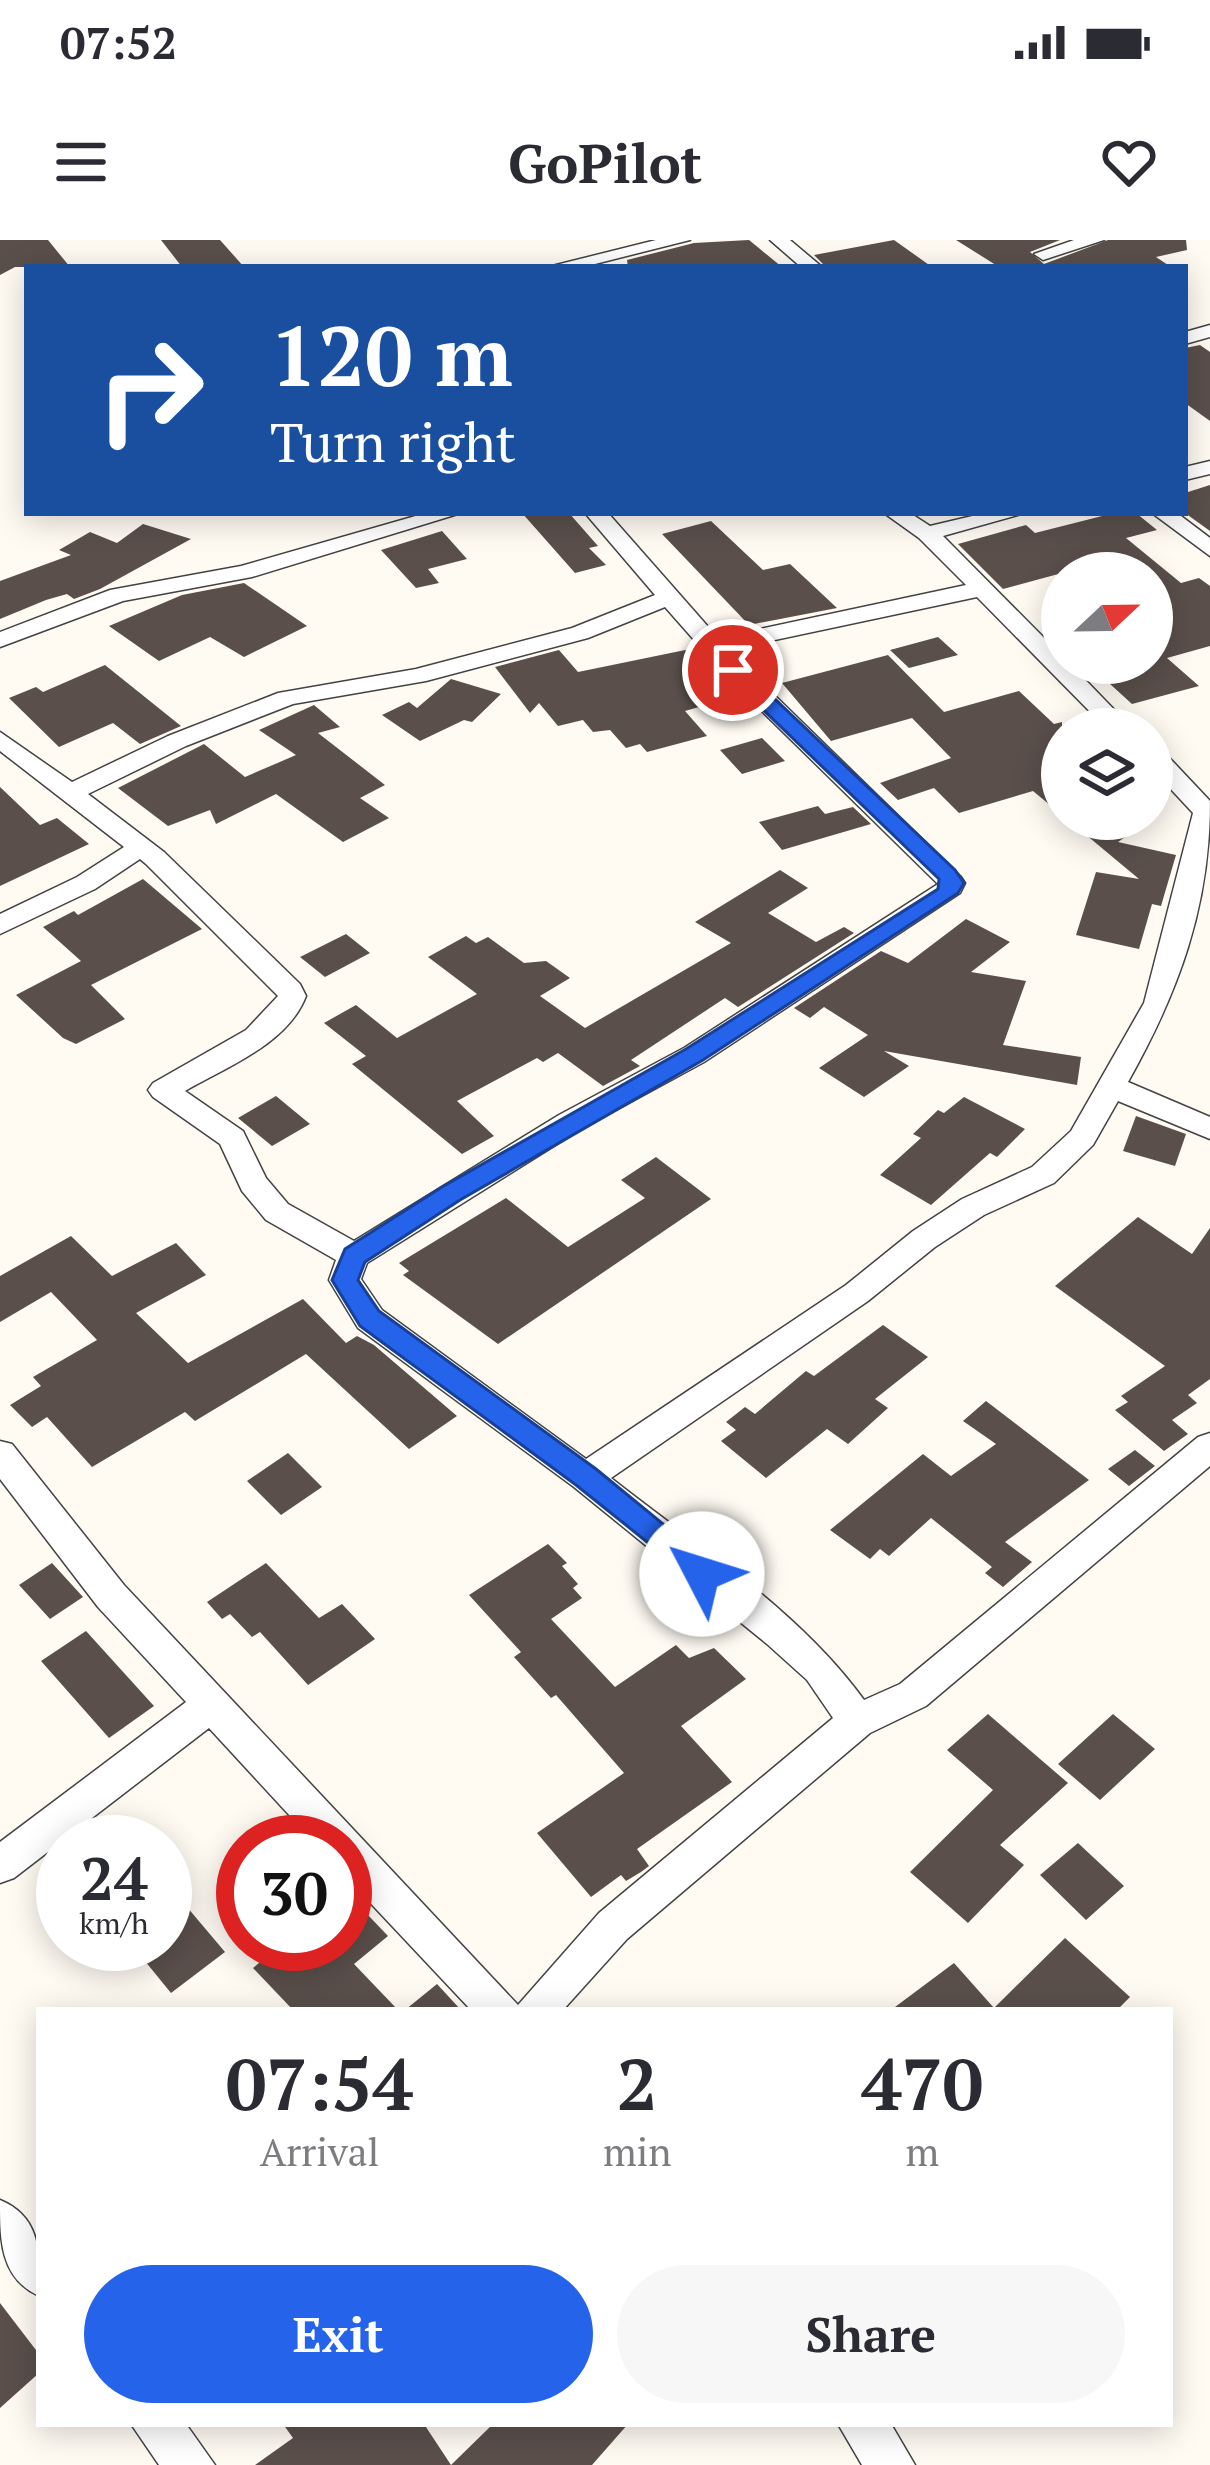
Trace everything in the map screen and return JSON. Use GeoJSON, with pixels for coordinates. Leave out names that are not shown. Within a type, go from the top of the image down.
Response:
{"type":"FeatureCollection","features":[{"type":"Feature","properties":{"kind":"street"},"geometry":{"type":"LineString","coordinates":[[571,264],[681,240]]}},
{"type":"Feature","properties":{"kind":"street"},"geometry":{"type":"LineString","coordinates":[[779,240],[809,264]]}},
{"type":"Feature","properties":{"kind":"street"},"geometry":{"type":"LineString","coordinates":[[1023,240],[1057,264]]}},
{"type":"Feature","properties":{"kind":"street"},"geometry":{"type":"LineString","coordinates":[[1043,254],[1095,240]]}},
{"type":"Feature","properties":{"kind":"street"},"geometry":{"type":"LineString","coordinates":[[0,640],[118,595],[244,572],[440,516]]}},
{"type":"Feature","properties":{"kind":"street"},"geometry":{"type":"LineString","coordinates":[[599,516],[712,646],[952,883],[947,893],[694,1054],[550,1134],[355,1256],[345,1280],[370,1318],[586,1477],[820,1669],[857,1721]]}},
{"type":"Feature","properties":{"kind":"street"},"geometry":{"type":"LineString","coordinates":[[900,516],[927,533],[1100,708]]}},
{"type":"Feature","properties":{"kind":"street"},"geometry":{"type":"LineString","coordinates":[[927,533],[1001,516]]}},
{"type":"Feature","properties":{"kind":"street"},"geometry":{"type":"LineString","coordinates":[[1167,516],[1210,549]]}},
{"type":"Feature","properties":{"kind":"street"},"geometry":{"type":"LineString","coordinates":[[712,646],[980,589]]}},
{"type":"Feature","properties":{"kind":"street"},"geometry":{"type":"LineString","coordinates":[[74,791],[177,741],[287,698],[441,670],[580,633],[670,597]]}},
{"type":"Feature","properties":{"kind":"street"},"geometry":{"type":"LineString","coordinates":[[0,739],[74,791],[138,849],[155,858],[286,984],[292,996],[278,1020],[163,1090],[232,1138],[253,1183],[277,1212],[355,1256]]}},
{"type":"Feature","properties":{"kind":"street"},"geometry":{"type":"LineString","coordinates":[[586,1477],[857,1293],[924,1239],[974,1207],[1043,1174],[1082,1138],[1158,1003],[1203,838],[1206,812],[1173,777]]}},
{"type":"Feature","properties":{"kind":"street"},"geometry":{"type":"LineString","coordinates":[[0,925],[86,883],[138,849]]}},
{"type":"Feature","properties":{"kind":"street"},"geometry":{"type":"LineString","coordinates":[[1112,1088],[1210,1129]]}},
{"type":"Feature","properties":{"kind":"street"},"geometry":{"type":"LineString","coordinates":[[539,2007],[613,1926],[857,1721],[914,1695],[1210,1445]]}},
{"type":"Feature","properties":{"kind":"street"},"geometry":{"type":"LineString","coordinates":[[3,1466],[208,1707],[313,1815]]}},
{"type":"Feature","properties":{"kind":"street"},"geometry":{"type":"LineString","coordinates":[[0,1865],[208,1707]]}},
{"type":"Feature","properties":{"kind":"street"},"geometry":{"type":"LineString","coordinates":[[372,1877],[496,2007]]}},
{"type":"Feature","properties":{"kind":"street"},"geometry":{"type":"LineString","coordinates":[[0,2222],[36,2269]]}},
{"type":"Feature","properties":{"kind":"street"},"geometry":{"type":"LineString","coordinates":[[158,2427],[191,2465]]}},
{"type":"Feature","properties":{"kind":"street"},"geometry":{"type":"LineString","coordinates":[[864,2427],[891,2465]]}},
{"type":"Feature","properties":{"kind":"building"},"geometry":{"type":"Polygon","coordinates":[[[0,240],[48,240],[68,264],[24,264],[0,275],[0,240]]]}},
{"type":"Feature","properties":{"kind":"building"},"geometry":{"type":"Polygon","coordinates":[[[161,240],[220,240],[241,264],[180,264],[161,240]]]}},
{"type":"Feature","properties":{"kind":"building"},"geometry":{"type":"Polygon","coordinates":[[[749,240],[778,264],[628,264],[627,260],[694,243],[749,240]]]}},
{"type":"Feature","properties":{"kind":"building"},"geometry":{"type":"Polygon","coordinates":[[[894,240],[928,264],[823,264],[814,255],[894,240]]]}},
{"type":"Feature","properties":{"kind":"building"},"geometry":{"type":"Polygon","coordinates":[[[956,240],[1060,240],[1030,252],[1044,264],[994,264],[956,240]]]}},
{"type":"Feature","properties":{"kind":"building"},"geometry":{"type":"Polygon","coordinates":[[[1108,240],[1186,240],[1187,250],[1156,257],[1166,264],[1044,264],[1108,240]]]}},
{"type":"Feature","properties":{"kind":"building"},"geometry":{"type":"Polygon","coordinates":[[[1200,345],[1210,352],[1210,421],[1188,405],[1188,347],[1200,345]]]}},
{"type":"Feature","properties":{"kind":"building"},"geometry":{"type":"Polygon","coordinates":[[[1210,485],[1210,531],[1188,515],[1188,492],[1210,485]]]}},
{"type":"Feature","properties":{"kind":"building"},"geometry":{"type":"Polygon","coordinates":[[[525,516],[572,516],[598,546],[589,548],[606,565],[575,573],[525,516]]]}},
{"type":"Feature","properties":{"kind":"building"},"geometry":{"type":"Polygon","coordinates":[[[1102,516],[1140,516],[1157,530],[1126,538],[1143,552],[1041,552],[1041,579],[1003,589],[958,544],[1026,525],[1035,533],[1102,516]]]}},
{"type":"Feature","properties":{"kind":"building"},"geometry":{"type":"Polygon","coordinates":[[[711,521],[763,570],[790,564],[837,608],[749,625],[662,534],[711,521]]]}},
{"type":"Feature","properties":{"kind":"building"},"geometry":{"type":"Polygon","coordinates":[[[143,524],[191,539],[100,589],[74,599],[67,594],[46,600],[0,619],[0,581],[71,555],[59,550],[90,532],[117,543],[143,524]]]}},
{"type":"Feature","properties":{"kind":"building"},"geometry":{"type":"Polygon","coordinates":[[[442,531],[467,559],[428,569],[439,583],[416,588],[381,550],[442,531]]]}},
{"type":"Feature","properties":{"kind":"building"},"geometry":{"type":"Polygon","coordinates":[[[1173,576],[1181,583],[1199,578],[1210,586],[1210,646],[1173,656],[1173,576]]]}},
{"type":"Feature","properties":{"kind":"building"},"geometry":{"type":"Polygon","coordinates":[[[244,583],[307,626],[244,657],[210,637],[159,661],[109,626],[182,595],[244,583]]]}},
{"type":"Feature","properties":{"kind":"building"},"geometry":{"type":"Polygon","coordinates":[[[938,637],[958,655],[909,668],[890,650],[938,637]]]}},
{"type":"Feature","properties":{"kind":"building"},"geometry":{"type":"Polygon","coordinates":[[[695,648],[728,684],[722,685],[728,692],[715,696],[720,701],[685,711],[707,736],[647,752],[640,744],[626,748],[610,730],[593,732],[583,720],[558,726],[539,703],[530,713],[495,667],[559,650],[578,672],[695,648]]]}},
{"type":"Feature","properties":{"kind":"building"},"geometry":{"type":"Polygon","coordinates":[[[888,655],[944,712],[1019,691],[1041,712],[1041,798],[1033,791],[959,813],[934,788],[898,800],[880,783],[951,758],[912,718],[831,741],[782,683],[888,655]]]}},
{"type":"Feature","properties":{"kind":"building"},"geometry":{"type":"Polygon","coordinates":[[[1173,663],[1199,686],[1132,704],[1110,684],[1173,684],[1173,663]]]}},
{"type":"Feature","properties":{"kind":"building"},"geometry":{"type":"Polygon","coordinates":[[[105,665],[181,726],[140,744],[113,723],[59,747],[9,698],[36,687],[43,692],[105,665]]]}},
{"type":"Feature","properties":{"kind":"building"},"geometry":{"type":"Polygon","coordinates":[[[451,679],[501,694],[472,722],[464,720],[420,741],[382,715],[409,702],[417,708],[451,679]]]}},
{"type":"Feature","properties":{"kind":"building"},"geometry":{"type":"Polygon","coordinates":[[[314,705],[340,727],[318,733],[385,785],[360,798],[389,818],[343,842],[276,794],[216,824],[210,810],[168,826],[118,788],[204,744],[245,777],[296,755],[259,730],[314,705]]]}},
{"type":"Feature","properties":{"kind":"building"},"geometry":{"type":"Polygon","coordinates":[[[762,738],[785,761],[742,774],[720,750],[762,738]]]}},
{"type":"Feature","properties":{"kind":"building"},"geometry":{"type":"Polygon","coordinates":[[[0,787],[40,825],[57,818],[89,844],[0,886],[0,787]]]}},
{"type":"Feature","properties":{"kind":"building"},"geometry":{"type":"Polygon","coordinates":[[[818,806],[825,814],[853,807],[871,824],[782,850],[759,822],[818,806]]]}},
{"type":"Feature","properties":{"kind":"building"},"geometry":{"type":"Polygon","coordinates":[[[1092,840],[1121,840],[1176,855],[1161,906],[1152,904],[1139,949],[1076,935],[1096,872],[1139,879],[1092,840]]]}},
{"type":"Feature","properties":{"kind":"building"},"geometry":{"type":"Polygon","coordinates":[[[780,870],[808,888],[768,913],[816,942],[844,927],[854,933],[738,1007],[725,998],[631,1060],[640,1066],[603,1086],[558,1053],[543,1062],[537,1058],[457,1101],[494,1136],[462,1154],[352,1064],[366,1056],[324,1023],[356,1005],[397,1038],[477,994],[428,957],[466,936],[476,943],[488,937],[524,963],[546,961],[570,978],[540,996],[585,1028],[731,943],[695,922],[780,870]]]}},
{"type":"Feature","properties":{"kind":"building"},"geometry":{"type":"Polygon","coordinates":[[[143,879],[202,929],[91,985],[125,1019],[76,1044],[16,995],[81,961],[43,927],[74,911],[78,915],[143,879]]]}},
{"type":"Feature","properties":{"kind":"building"},"geometry":{"type":"Polygon","coordinates":[[[966,919],[1010,942],[971,972],[1026,981],[1003,1045],[1081,1057],[1077,1085],[884,1051],[909,1066],[864,1097],[819,1068],[868,1035],[824,1007],[810,1018],[794,1008],[881,951],[908,963],[966,919]]]}},
{"type":"Feature","properties":{"kind":"building"},"geometry":{"type":"Polygon","coordinates":[[[346,934],[370,953],[325,977],[300,957],[346,934]]]}},
{"type":"Feature","properties":{"kind":"building"},"geometry":{"type":"Polygon","coordinates":[[[276,1096],[310,1124],[272,1146],[238,1118],[276,1096]]]}},
{"type":"Feature","properties":{"kind":"building"},"geometry":{"type":"Polygon","coordinates":[[[964,1097],[1025,1129],[997,1157],[990,1153],[931,1205],[880,1175],[921,1138],[913,1134],[938,1110],[944,1113],[964,1097]]]}},
{"type":"Feature","properties":{"kind":"building"},"geometry":{"type":"Polygon","coordinates":[[[1136,1116],[1186,1134],[1175,1166],[1123,1151],[1136,1116]]]}},
{"type":"Feature","properties":{"kind":"building"},"geometry":{"type":"Polygon","coordinates":[[[656,1157],[711,1199],[498,1344],[403,1275],[409,1271],[399,1263],[506,1198],[568,1247],[645,1198],[621,1180],[656,1157]]]}},
{"type":"Feature","properties":{"kind":"building"},"geometry":{"type":"Polygon","coordinates":[[[1138,1217],[1192,1254],[1210,1228],[1210,1379],[1188,1395],[1197,1403],[1172,1420],[1188,1434],[1164,1451],[1115,1410],[1128,1402],[1121,1396],[1165,1366],[1055,1286],[1138,1217]]]}},
{"type":"Feature","properties":{"kind":"building"},"geometry":{"type":"Polygon","coordinates":[[[71,1236],[112,1276],[176,1243],[206,1275],[136,1313],[188,1363],[303,1299],[346,1343],[357,1336],[374,1345],[457,1416],[409,1449],[306,1354],[195,1421],[185,1412],[92,1467],[47,1417],[32,1427],[10,1405],[41,1386],[33,1377],[97,1340],[51,1292],[0,1322],[0,1276],[71,1236]]]}},
{"type":"Feature","properties":{"kind":"building"},"geometry":{"type":"Polygon","coordinates":[[[883,1325],[928,1357],[875,1399],[888,1408],[848,1444],[827,1429],[766,1478],[721,1441],[736,1430],[726,1422],[745,1407],[755,1414],[806,1371],[814,1376],[883,1325]]]}},
{"type":"Feature","properties":{"kind":"building"},"geometry":{"type":"Polygon","coordinates":[[[986,1401],[1089,1480],[1005,1542],[1032,1562],[1003,1587],[985,1573],[992,1567],[931,1518],[889,1556],[880,1549],[870,1559],[830,1530],[923,1454],[951,1476],[996,1444],[963,1421],[986,1401]]]}},
{"type":"Feature","properties":{"kind":"building"},"geometry":{"type":"Polygon","coordinates":[[[1135,1450],[1155,1466],[1129,1486],[1108,1469],[1135,1450]]]}},
{"type":"Feature","properties":{"kind":"building"},"geometry":{"type":"Polygon","coordinates":[[[288,1453],[322,1487],[281,1515],[247,1481],[288,1453]]]}},
{"type":"Feature","properties":{"kind":"building"},"geometry":{"type":"Polygon","coordinates":[[[548,1544],[567,1563],[562,1566],[578,1584],[573,1588],[582,1598],[551,1619],[615,1687],[676,1645],[689,1658],[714,1648],[746,1679],[681,1726],[732,1782],[637,1849],[649,1866],[626,1881],[621,1875],[591,1897],[537,1833],[624,1773],[556,1695],[551,1698],[514,1657],[521,1652],[469,1595],[548,1544]]]}},
{"type":"Feature","properties":{"kind":"building"},"geometry":{"type":"Polygon","coordinates":[[[52,1563],[83,1597],[50,1619],[19,1585],[52,1563]]]}},
{"type":"Feature","properties":{"kind":"building"},"geometry":{"type":"Polygon","coordinates":[[[266,1563],[319,1618],[342,1604],[375,1639],[308,1685],[260,1632],[252,1637],[230,1614],[222,1619],[207,1602],[266,1563]]]}},
{"type":"Feature","properties":{"kind":"building"},"geometry":{"type":"Polygon","coordinates":[[[86,1631],[154,1706],[109,1738],[41,1661],[86,1631]]]}},
{"type":"Feature","properties":{"kind":"building"},"geometry":{"type":"Polygon","coordinates":[[[988,1714],[1068,1783],[1000,1845],[1024,1865],[968,1923],[910,1872],[993,1790],[947,1750],[988,1714]]]}},
{"type":"Feature","properties":{"kind":"building"},"geometry":{"type":"Polygon","coordinates":[[[1113,1714],[1155,1749],[1100,1800],[1058,1764],[1113,1714]]]}},
{"type":"Feature","properties":{"kind":"building"},"geometry":{"type":"Polygon","coordinates":[[[1078,1843],[1124,1886],[1086,1920],[1040,1875],[1078,1843]]]}},
{"type":"Feature","properties":{"kind":"building"},"geometry":{"type":"Polygon","coordinates":[[[192,1913],[216,1941],[216,1959],[171,1993],[153,1971],[192,1971],[192,1913]]]}},
{"type":"Feature","properties":{"kind":"building"},"geometry":{"type":"Polygon","coordinates":[[[372,1919],[388,1936],[372,1949],[372,1919]]]}},
{"type":"Feature","properties":{"kind":"building"},"geometry":{"type":"Polygon","coordinates":[[[1065,1938],[1130,1997],[1120,2007],[995,2007],[1065,1938]]]}},
{"type":"Feature","properties":{"kind":"building"},"geometry":{"type":"Polygon","coordinates":[[[954,1963],[993,2007],[895,2007],[954,1963]]]}},
{"type":"Feature","properties":{"kind":"building"},"geometry":{"type":"Polygon","coordinates":[[[256,1971],[361,1971],[395,2007],[290,2007],[256,1971]]]}},
{"type":"Feature","properties":{"kind":"building"},"geometry":{"type":"Polygon","coordinates":[[[437,1984],[458,2007],[409,2007],[437,1984]]]}},
{"type":"Feature","properties":{"kind":"building"},"geometry":{"type":"Polygon","coordinates":[[[0,2303],[36,2350],[36,2376],[0,2408],[0,2303]]]}},
{"type":"Feature","properties":{"kind":"building"},"geometry":{"type":"Polygon","coordinates":[[[285,2427],[426,2427],[451,2465],[255,2465],[293,2438],[285,2427]]]}},
{"type":"Feature","properties":{"kind":"building"},"geometry":{"type":"Polygon","coordinates":[[[490,2427],[625,2427],[592,2465],[451,2465],[490,2427]]]}},
{"type":"Feature","properties":{"kind":"route"},"geometry":{"type":"LineString","coordinates":[[702,1574],[586,1477],[370,1318],[352,1298],[345,1280],[355,1256],[451,1194],[694,1054],[947,893],[952,883],[947,875],[733,670]]}}]}
